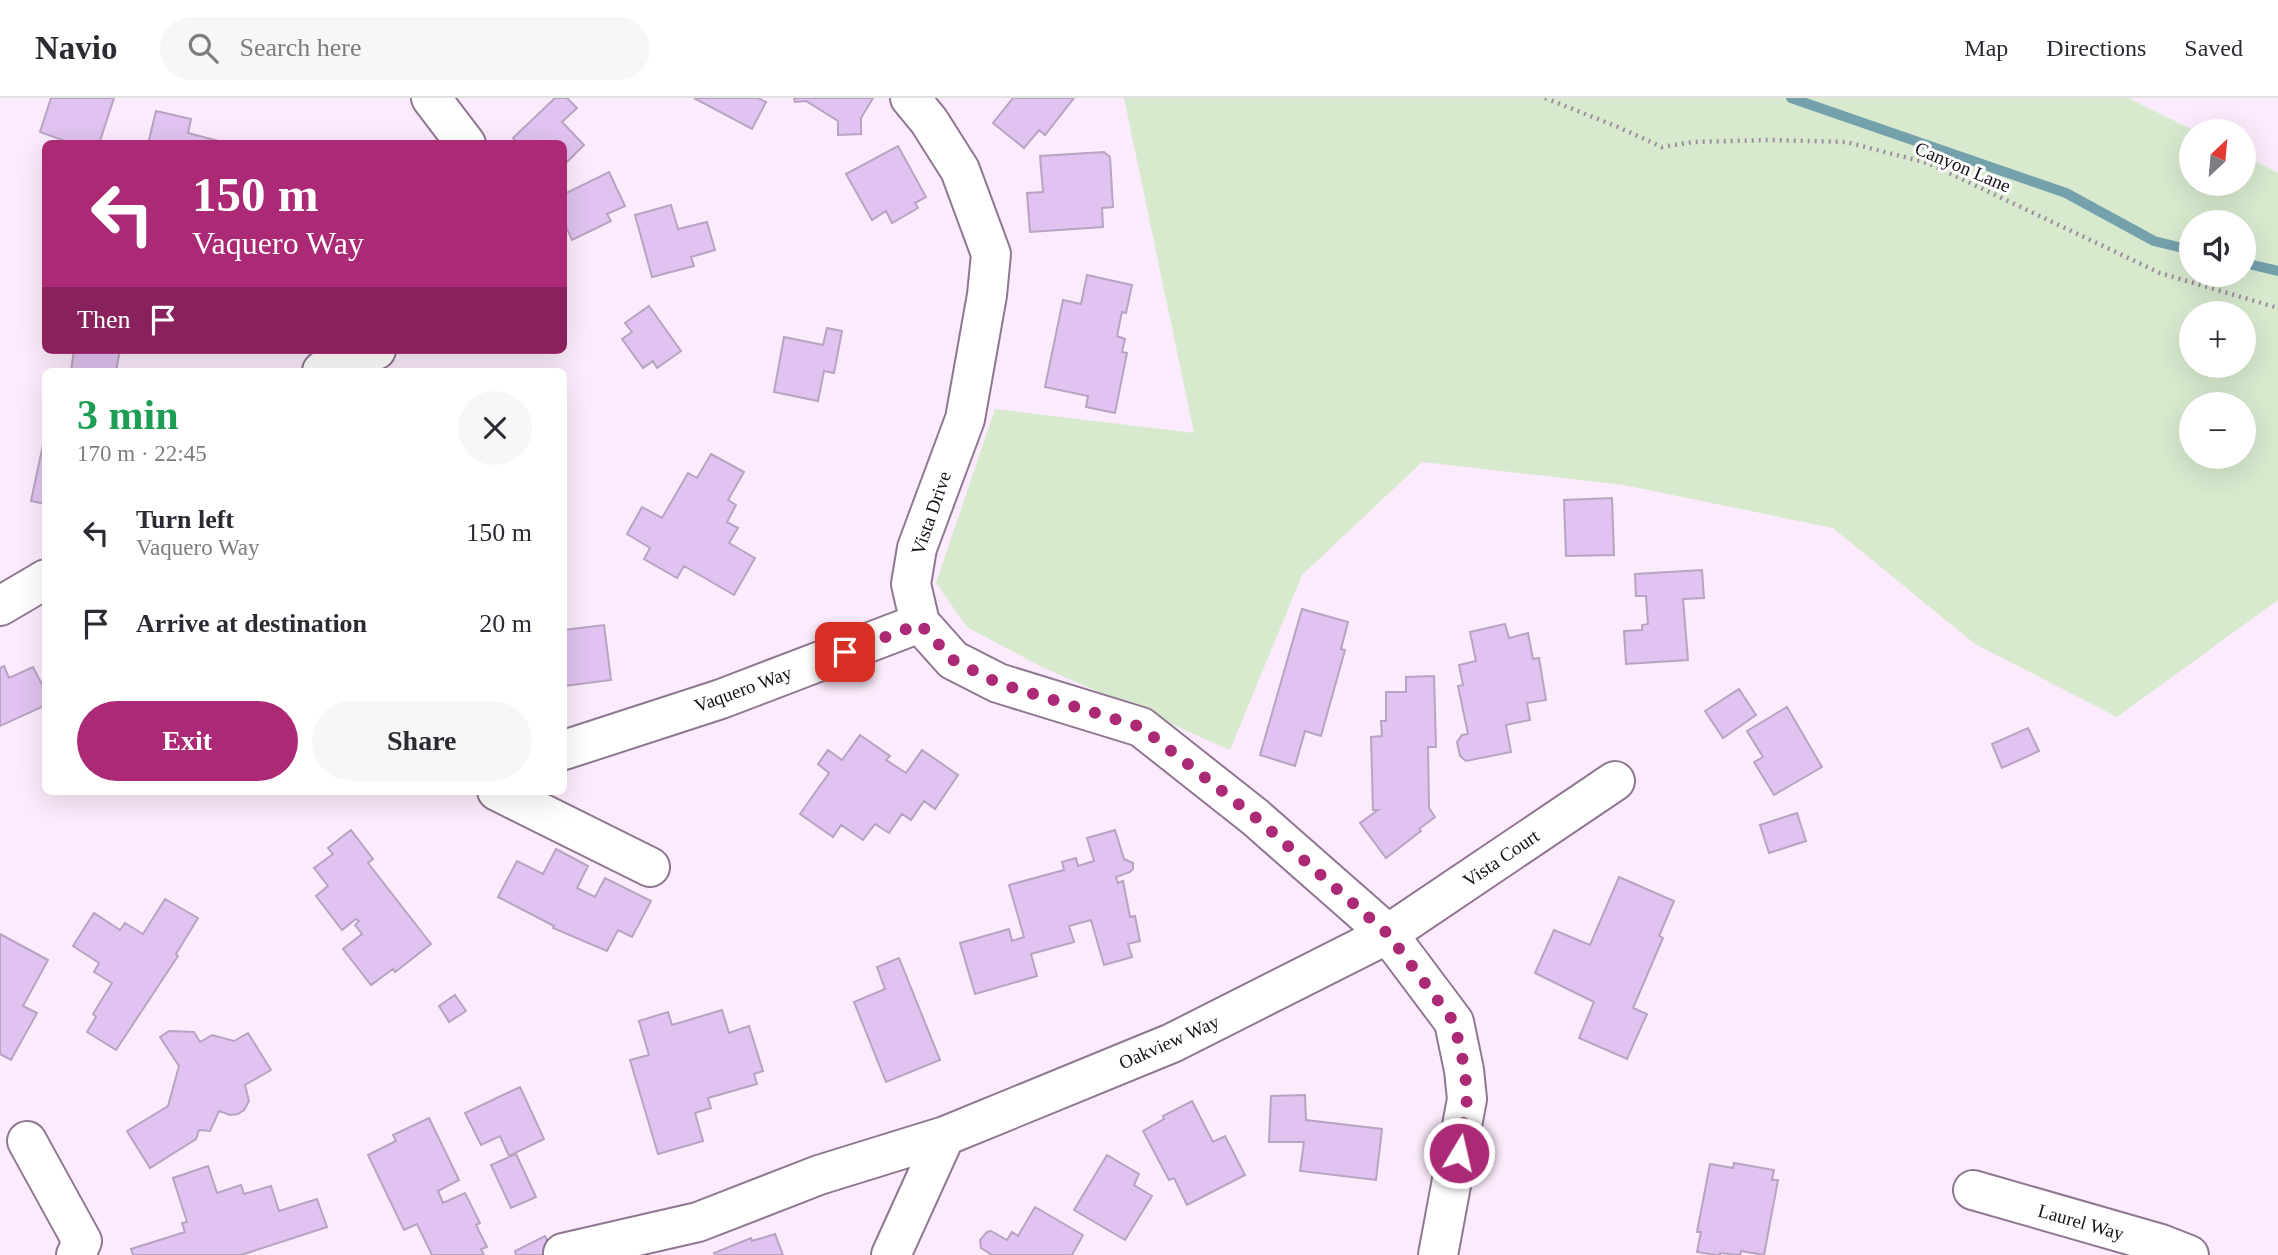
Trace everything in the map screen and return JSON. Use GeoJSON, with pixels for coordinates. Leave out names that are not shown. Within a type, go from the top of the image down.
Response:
{"type":"FeatureCollection","features":[{"type":"Feature","properties":{"kind":"street"},"geometry":{"type":"LineString","coordinates":[[431,98],[463,140]]}},
{"type":"Feature","properties":{"kind":"street","name":"Vista Drive"},"geometry":{"type":"LineString","coordinates":[[910,98],[929,121],[960,170],[990,254],[987,295],[965,419],[917,548],[911,584],[920,624],[953,660],[998,683],[1141,727],[1255,817],[1388,934],[1454,1022],[1465,1070],[1467,1099],[1438,1255]]}},
{"type":"Feature","properties":{"kind":"street"},"geometry":{"type":"LineString","coordinates":[[325,368],[337,359],[359,354]]}},
{"type":"Feature","properties":{"kind":"street"},"geometry":{"type":"LineString","coordinates":[[0,606],[42,581]]}},
{"type":"Feature","properties":{"kind":"street","name":"Vaquero Way"},"geometry":{"type":"LineString","coordinates":[[567,749],[721,699],[920,624]]}},
{"type":"Feature","properties":{"kind":"street","name":"Vista Court"},"geometry":{"type":"LineString","coordinates":[[1388,934],[1615,781]]}},
{"type":"Feature","properties":{"kind":"street"},"geometry":{"type":"LineString","coordinates":[[504,795],[650,867]]}},
{"type":"Feature","properties":{"kind":"street","name":"Oakview Way"},"geometry":{"type":"LineString","coordinates":[[563,1254],[698,1222],[819,1175],[945,1136],[1172,1043],[1388,934]]}},
{"type":"Feature","properties":{"kind":"street"},"geometry":{"type":"LineString","coordinates":[[891,1255],[945,1136]]}},
{"type":"Feature","properties":{"kind":"street"},"geometry":{"type":"LineString","coordinates":[[27,1141],[82,1241],[76,1255]]}},
{"type":"Feature","properties":{"kind":"street","name":"Laurel Way"},"geometry":{"type":"LineString","coordinates":[[1973,1190],[2161,1244],[2189,1255]]}},
{"type":"Feature","properties":{"kind":"path","name":"Canyon Lane"},"geometry":{"type":"LineString","coordinates":[[1545,98],[1662,147],[1693,142],[1846,142],[1928,163],[2160,273],[2278,308]]}},
{"type":"Feature","properties":{"kind":"green space"},"geometry":{"type":"Polygon","coordinates":[[[1124,98],[2128,98],[2179,123],[2179,196],[2256,196],[2256,161],[2278,173],[2278,600],[2117,717],[1975,644],[1833,528],[1624,485],[1422,462],[1302,575],[1230,750],[1042,667],[967,627],[936,583],[995,409],[1194,433],[1124,98]]]}},
{"type":"Feature","properties":{"kind":"building"},"geometry":{"type":"Polygon","coordinates":[[[51,98],[114,98],[100,140],[62,140],[40,132],[51,98]]]}},
{"type":"Feature","properties":{"kind":"building"},"geometry":{"type":"Polygon","coordinates":[[[555,98],[567,98],[577,108],[562,122],[584,145],[567,162],[567,140],[513,138],[555,98]]]}},
{"type":"Feature","properties":{"kind":"building"},"geometry":{"type":"Polygon","coordinates":[[[694,98],[758,98],[766,102],[752,129],[694,98]]]}},
{"type":"Feature","properties":{"kind":"building"},"geometry":{"type":"Polygon","coordinates":[[[794,98],[873,98],[861,118],[861,134],[838,135],[838,121],[806,101],[795,102],[794,98]]]}},
{"type":"Feature","properties":{"kind":"building"},"geometry":{"type":"Polygon","coordinates":[[[1013,98],[1074,98],[1045,135],[1039,130],[1024,148],[993,123],[1013,98]]]}},
{"type":"Feature","properties":{"kind":"building"},"geometry":{"type":"Polygon","coordinates":[[[156,111],[191,119],[188,133],[215,140],[149,140],[156,111]]]}},
{"type":"Feature","properties":{"kind":"building"},"geometry":{"type":"Polygon","coordinates":[[[898,146],[926,197],[915,203],[918,208],[892,223],[886,211],[872,220],[846,174],[898,146]]]}},
{"type":"Feature","properties":{"kind":"building"},"geometry":{"type":"Polygon","coordinates":[[[1104,152],[1110,157],[1113,207],[1102,208],[1103,227],[1030,232],[1027,193],[1043,192],[1040,156],[1104,152]]]}},
{"type":"Feature","properties":{"kind":"building"},"geometry":{"type":"Polygon","coordinates":[[[609,172],[625,206],[607,214],[611,221],[572,240],[567,229],[567,193],[609,172]]]}},
{"type":"Feature","properties":{"kind":"building"},"geometry":{"type":"Polygon","coordinates":[[[671,205],[678,229],[707,222],[715,250],[691,257],[694,266],[652,277],[635,215],[671,205]]]}},
{"type":"Feature","properties":{"kind":"building"},"geometry":{"type":"Polygon","coordinates":[[[1087,275],[1132,285],[1126,313],[1122,312],[1117,336],[1125,339],[1122,352],[1127,353],[1115,413],[1086,407],[1088,396],[1045,387],[1063,300],[1081,304],[1087,275]]]}},
{"type":"Feature","properties":{"kind":"building"},"geometry":{"type":"Polygon","coordinates":[[[649,306],[681,351],[657,368],[653,361],[643,368],[622,339],[632,332],[625,323],[649,306]]]}},
{"type":"Feature","properties":{"kind":"building"},"geometry":{"type":"Polygon","coordinates":[[[827,328],[842,331],[834,373],[824,371],[818,401],[774,392],[784,337],[823,345],[827,328]]]}},
{"type":"Feature","properties":{"kind":"building"},"geometry":{"type":"Polygon","coordinates":[[[73,354],[119,354],[117,368],[71,368],[73,354]]]}},
{"type":"Feature","properties":{"kind":"building"},"geometry":{"type":"Polygon","coordinates":[[[42,449],[42,503],[31,501],[42,449]]]}},
{"type":"Feature","properties":{"kind":"building"},"geometry":{"type":"Polygon","coordinates":[[[711,454],[744,472],[728,500],[736,505],[727,522],[738,528],[729,543],[755,558],[734,595],[684,566],[677,578],[644,559],[650,548],[627,534],[642,507],[662,518],[688,473],[697,478],[711,454]]]}},
{"type":"Feature","properties":{"kind":"building"},"geometry":{"type":"Polygon","coordinates":[[[1612,498],[1614,555],[1566,556],[1564,500],[1612,498]]]}},
{"type":"Feature","properties":{"kind":"building"},"geometry":{"type":"Polygon","coordinates":[[[1702,570],[1704,598],[1683,599],[1688,660],[1626,664],[1624,631],[1642,630],[1642,625],[1648,624],[1646,596],[1636,596],[1635,574],[1702,570]]]}},
{"type":"Feature","properties":{"kind":"building"},"geometry":{"type":"Polygon","coordinates":[[[1302,609],[1348,622],[1341,649],[1345,650],[1321,736],[1305,731],[1295,766],[1260,755],[1302,609]]]}},
{"type":"Feature","properties":{"kind":"building"},"geometry":{"type":"Polygon","coordinates":[[[1505,624],[1509,638],[1528,633],[1533,659],[1539,658],[1546,700],[1527,703],[1530,720],[1506,725],[1511,752],[1466,761],[1460,756],[1457,742],[1462,735],[1468,734],[1458,686],[1463,685],[1459,665],[1476,661],[1470,632],[1505,624]]]}},
{"type":"Feature","properties":{"kind":"building"},"geometry":{"type":"Polygon","coordinates":[[[604,625],[611,680],[567,686],[567,630],[604,625]]]}},
{"type":"Feature","properties":{"kind":"building"},"geometry":{"type":"Polygon","coordinates":[[[4,666],[9,678],[33,667],[42,684],[42,707],[0,726],[0,668],[4,666]]]}},
{"type":"Feature","properties":{"kind":"building"},"geometry":{"type":"Polygon","coordinates":[[[1434,676],[1436,747],[1428,747],[1429,808],[1435,817],[1386,858],[1360,823],[1378,810],[1373,810],[1371,737],[1382,736],[1381,721],[1386,721],[1386,692],[1406,692],[1406,677],[1434,676]]]}},
{"type":"Feature","properties":{"kind":"building"},"geometry":{"type":"Polygon","coordinates":[[[1739,689],[1756,715],[1723,738],[1705,711],[1739,689]]]}},
{"type":"Feature","properties":{"kind":"building"},"geometry":{"type":"Polygon","coordinates":[[[1787,707],[1822,767],[1774,795],[1754,762],[1763,757],[1747,731],[1787,707]]]}},
{"type":"Feature","properties":{"kind":"building"},"geometry":{"type":"Polygon","coordinates":[[[2028,728],[2039,751],[2002,768],[1992,744],[2028,728]]]}},
{"type":"Feature","properties":{"kind":"building"},"geometry":{"type":"Polygon","coordinates":[[[860,735],[890,756],[886,760],[906,773],[922,750],[958,775],[935,809],[924,801],[911,820],[902,814],[889,833],[875,824],[863,840],[841,825],[833,837],[800,814],[829,773],[818,764],[828,750],[842,760],[860,735]]]}},
{"type":"Feature","properties":{"kind":"building"},"geometry":{"type":"Polygon","coordinates":[[[1797,813],[1806,841],[1769,853],[1760,825],[1797,813]]]}},
{"type":"Feature","properties":{"kind":"building"},"geometry":{"type":"Polygon","coordinates":[[[351,830],[373,859],[368,863],[431,944],[395,972],[393,969],[371,985],[343,949],[362,934],[355,925],[359,921],[356,919],[342,930],[316,896],[328,886],[314,868],[333,854],[328,848],[351,830]]]}},
{"type":"Feature","properties":{"kind":"building"},"geometry":{"type":"Polygon","coordinates":[[[1115,830],[1124,859],[1133,863],[1130,872],[1116,877],[1118,883],[1123,881],[1130,917],[1135,916],[1140,941],[1128,944],[1132,957],[1104,965],[1091,920],[1069,926],[1074,942],[1031,954],[1037,976],[975,994],[960,943],[1009,929],[1012,941],[1024,937],[1009,885],[1064,870],[1062,862],[1076,858],[1078,866],[1094,861],[1087,838],[1115,830]]]}},
{"type":"Feature","properties":{"kind":"building"},"geometry":{"type":"Polygon","coordinates":[[[556,849],[588,866],[577,888],[595,897],[605,878],[651,901],[632,937],[618,930],[607,951],[553,928],[554,926],[498,897],[517,861],[543,874],[556,849]]]}},
{"type":"Feature","properties":{"kind":"building"},"geometry":{"type":"Polygon","coordinates":[[[1619,877],[1674,901],[1659,936],[1663,938],[1633,1008],[1647,1014],[1627,1059],[1579,1038],[1594,1002],[1535,973],[1554,930],[1590,945],[1619,877]]]}},
{"type":"Feature","properties":{"kind":"building"},"geometry":{"type":"Polygon","coordinates":[[[165,899],[198,918],[176,954],[178,956],[116,1050],[87,1032],[96,1017],[93,1014],[112,983],[94,972],[99,963],[73,946],[94,913],[120,930],[125,923],[143,934],[165,899]]]}},
{"type":"Feature","properties":{"kind":"building"},"geometry":{"type":"Polygon","coordinates":[[[0,934],[48,960],[23,1006],[37,1013],[11,1060],[0,1054],[0,934]]]}},
{"type":"Feature","properties":{"kind":"building"},"geometry":{"type":"Polygon","coordinates":[[[899,958],[940,1060],[886,1082],[854,1002],[885,989],[877,967],[899,958]]]}},
{"type":"Feature","properties":{"kind":"building"},"geometry":{"type":"Polygon","coordinates":[[[455,995],[466,1011],[449,1022],[439,1006],[455,995]]]}},
{"type":"Feature","properties":{"kind":"building"},"geometry":{"type":"Polygon","coordinates":[[[722,1010],[729,1033],[749,1026],[763,1071],[754,1074],[757,1084],[708,1098],[711,1108],[695,1113],[703,1141],[658,1154],[630,1060],[649,1055],[639,1021],[668,1012],[672,1025],[722,1010]]]}},
{"type":"Feature","properties":{"kind":"building"},"geometry":{"type":"Polygon","coordinates":[[[169,1031],[194,1032],[200,1042],[212,1035],[234,1041],[248,1033],[271,1070],[245,1085],[249,1101],[244,1110],[230,1115],[219,1111],[210,1131],[199,1130],[196,1139],[150,1168],[127,1131],[168,1106],[179,1066],[160,1037],[169,1031]]]}},
{"type":"Feature","properties":{"kind":"building"},"geometry":{"type":"Polygon","coordinates":[[[520,1087],[544,1139],[509,1156],[500,1136],[481,1145],[465,1113],[520,1087]]]}},
{"type":"Feature","properties":{"kind":"building"},"geometry":{"type":"Polygon","coordinates":[[[1305,1095],[1306,1120],[1382,1129],[1376,1180],[1300,1171],[1304,1142],[1269,1142],[1271,1096],[1305,1095]]]}},
{"type":"Feature","properties":{"kind":"building"},"geometry":{"type":"Polygon","coordinates":[[[1192,1101],[1213,1142],[1225,1136],[1245,1175],[1187,1205],[1174,1178],[1169,1180],[1143,1131],[1164,1119],[1163,1116],[1192,1101]]]}},
{"type":"Feature","properties":{"kind":"building"},"geometry":{"type":"Polygon","coordinates":[[[429,1118],[459,1180],[438,1191],[443,1203],[465,1193],[480,1223],[476,1225],[487,1247],[481,1249],[484,1255],[432,1255],[417,1224],[404,1230],[368,1155],[396,1141],[393,1135],[429,1118]]]}},
{"type":"Feature","properties":{"kind":"building"},"geometry":{"type":"Polygon","coordinates":[[[516,1154],[536,1197],[511,1208],[491,1165],[516,1154]]]}},
{"type":"Feature","properties":{"kind":"building"},"geometry":{"type":"Polygon","coordinates":[[[1107,1155],[1139,1174],[1134,1185],[1152,1196],[1125,1240],[1074,1210],[1107,1155]]]}},
{"type":"Feature","properties":{"kind":"building"},"geometry":{"type":"Polygon","coordinates":[[[1734,1163],[1774,1170],[1772,1180],[1778,1180],[1764,1255],[1741,1251],[1740,1255],[1697,1252],[1701,1232],[1697,1232],[1710,1164],[1733,1168],[1734,1163]]]}},
{"type":"Feature","properties":{"kind":"building"},"geometry":{"type":"Polygon","coordinates":[[[208,1166],[217,1193],[241,1185],[244,1194],[271,1186],[279,1211],[317,1199],[327,1227],[241,1255],[133,1255],[131,1249],[185,1232],[182,1223],[187,1222],[173,1178],[208,1166]]]}},
{"type":"Feature","properties":{"kind":"building"},"geometry":{"type":"Polygon","coordinates":[[[1035,1207],[1083,1235],[1072,1255],[992,1255],[981,1248],[980,1240],[987,1232],[991,1231],[1007,1240],[1012,1232],[1018,1236],[1035,1207]]]}},
{"type":"Feature","properties":{"kind":"building"},"geometry":{"type":"Polygon","coordinates":[[[775,1234],[783,1255],[714,1253],[751,1238],[752,1241],[775,1234]]]}},
{"type":"Feature","properties":{"kind":"building"},"geometry":{"type":"Polygon","coordinates":[[[545,1236],[555,1255],[516,1255],[515,1251],[545,1236]]]}},
{"type":"Feature","properties":{"kind":"waterway"},"geometry":{"type":"LineString","coordinates":[[1791,98],[2066,193],[2154,241],[2179,247]]}},
{"type":"Feature","properties":{"kind":"waterway"},"geometry":{"type":"LineString","coordinates":[[2256,266],[2278,271]]}},
{"type":"Feature","properties":{"kind":"route"},"geometry":{"type":"LineString","coordinates":[[845,652],[920,624],[953,660],[998,683],[1141,727],[1255,817],[1388,934],[1454,1022],[1465,1070],[1467,1099],[1459,1153]]}}]}
